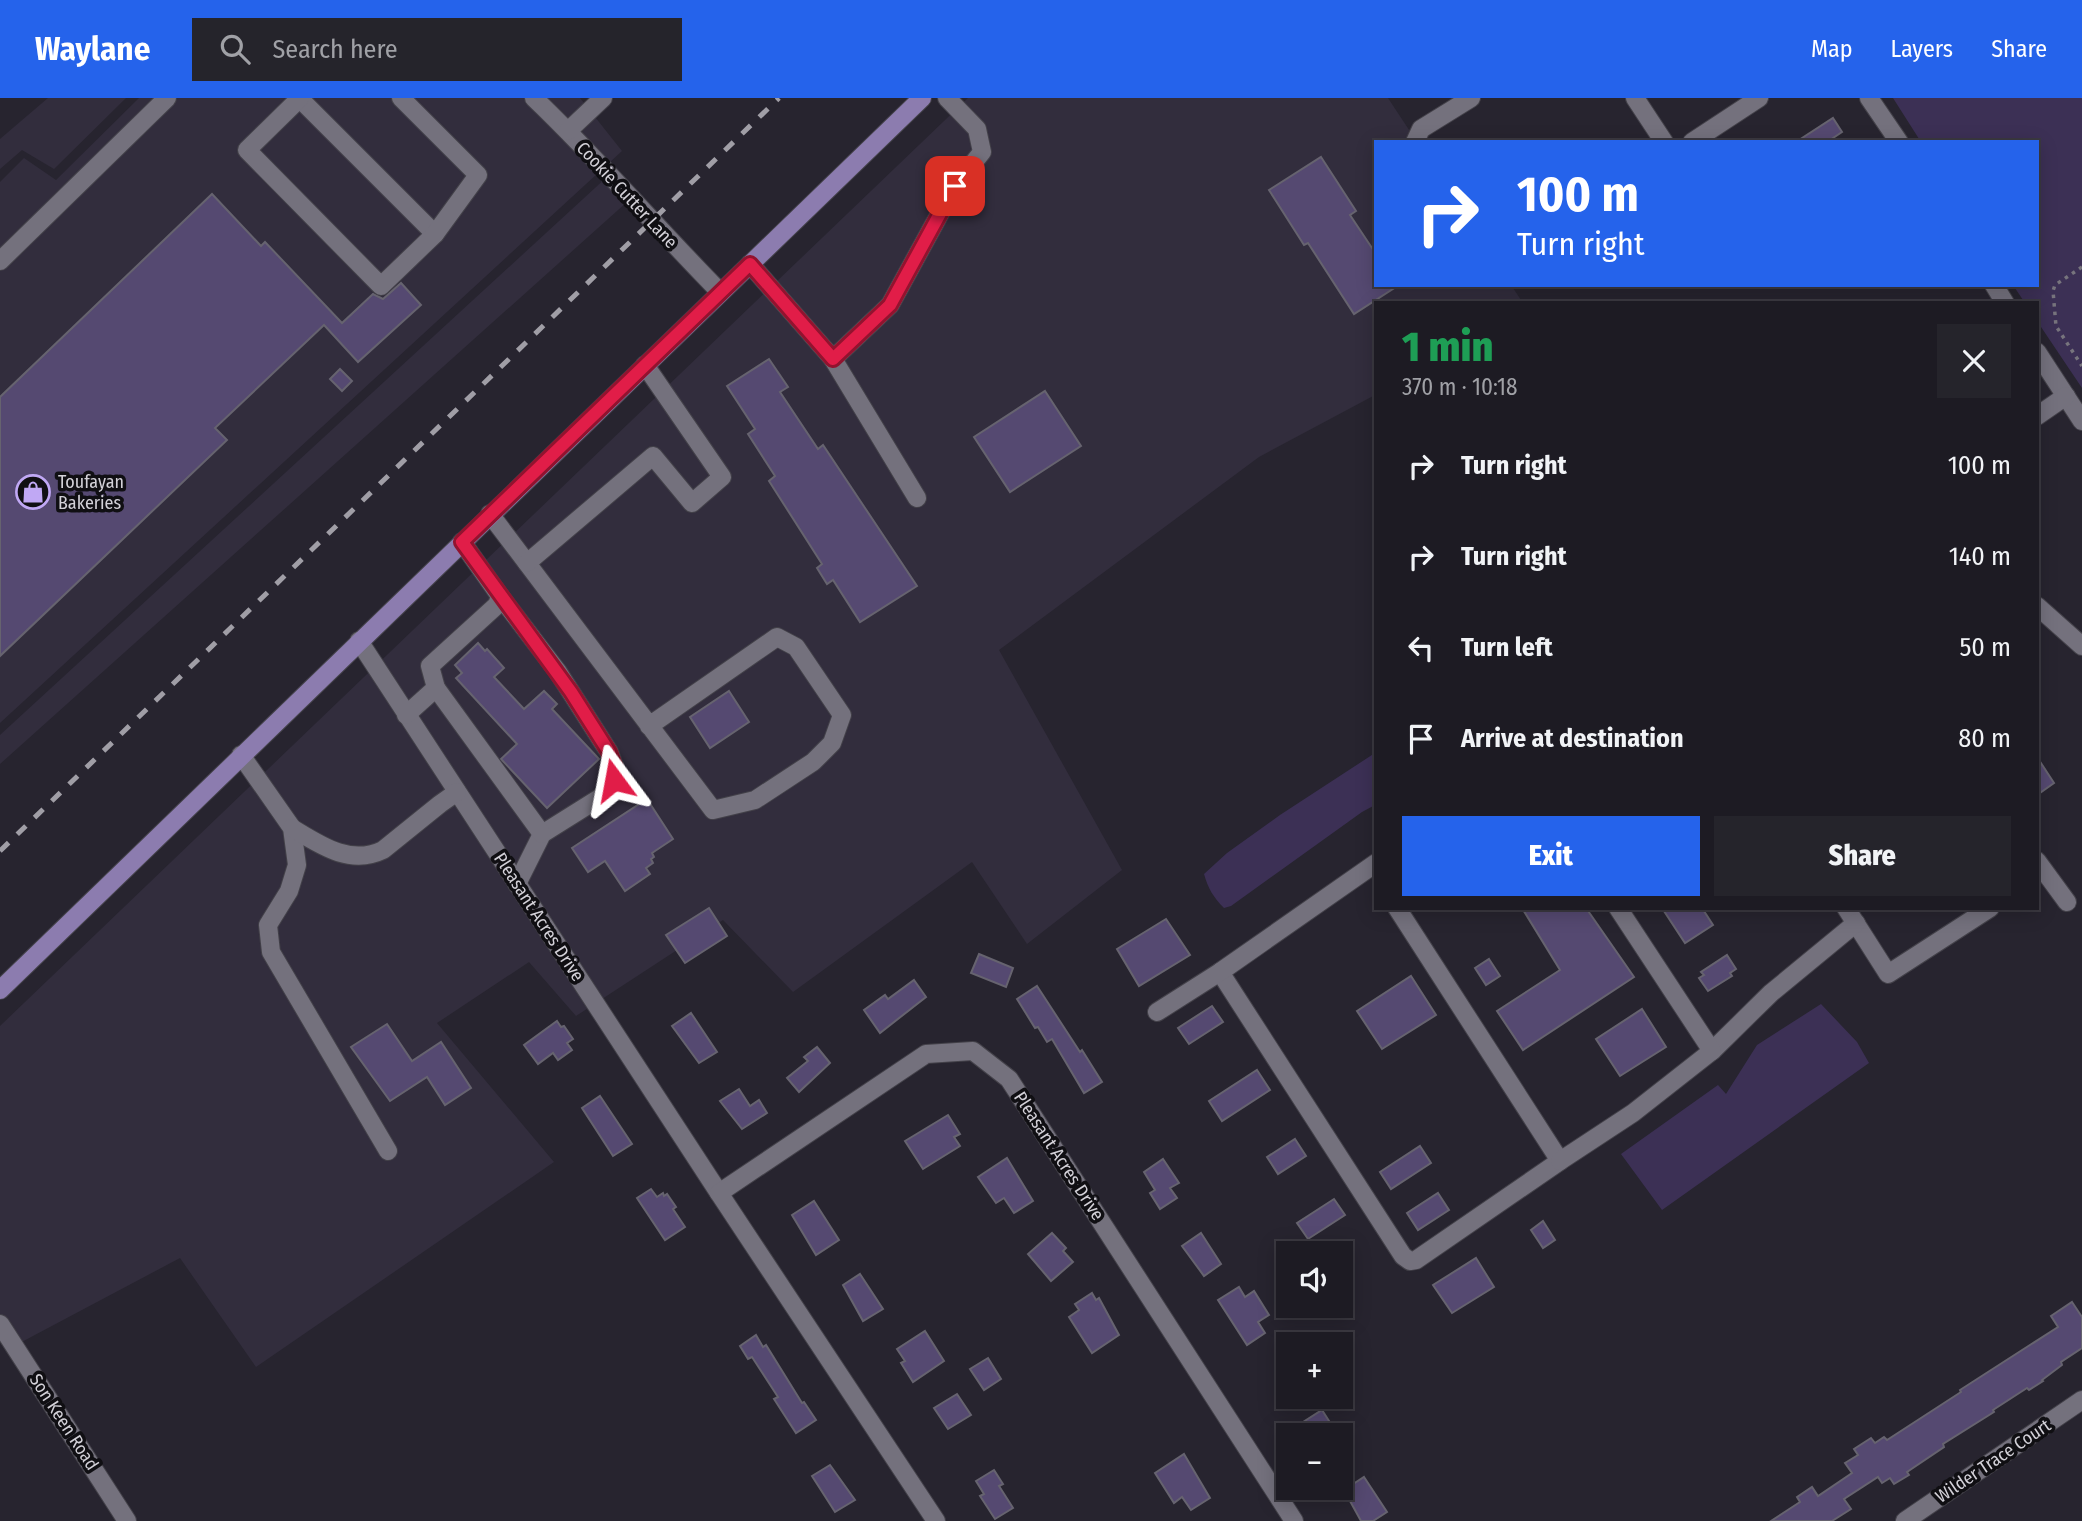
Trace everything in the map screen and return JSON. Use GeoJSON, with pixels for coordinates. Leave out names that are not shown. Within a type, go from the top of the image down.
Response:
{"type":"FeatureCollection","features":[{"type":"Feature","properties":{"kind":"main road"},"geometry":{"type":"LineString","coordinates":[[0,990],[922,98]]}},
{"type":"Feature","properties":{"kind":"street"},"geometry":{"type":"LineString","coordinates":[[0,261],[167,98]]}},
{"type":"Feature","properties":{"kind":"street"},"geometry":{"type":"LineString","coordinates":[[401,98],[478,174],[435,234],[381,286],[247,150],[300,98],[435,234]]}},
{"type":"Feature","properties":{"kind":"street","name":"Cookie Cutter Lane"},"geometry":{"type":"LineString","coordinates":[[534,98],[720,292]]}},
{"type":"Feature","properties":{"kind":"street"},"geometry":{"type":"LineString","coordinates":[[568,131],[603,98]]}},
{"type":"Feature","properties":{"kind":"street"},"geometry":{"type":"LineString","coordinates":[[833,359],[890,305],[955,186],[982,152],[977,129],[947,98]]}},
{"type":"Feature","properties":{"kind":"street"},"geometry":{"type":"LineString","coordinates":[[1416,140],[1422,129],[1471,98]]}},
{"type":"Feature","properties":{"kind":"street"},"geometry":{"type":"LineString","coordinates":[[1635,98],[1663,140]]}},
{"type":"Feature","properties":{"kind":"street"},"geometry":{"type":"LineString","coordinates":[[1695,140],[1759,98]]}},
{"type":"Feature","properties":{"kind":"street"},"geometry":{"type":"LineString","coordinates":[[1869,98],[1898,140]]}},
{"type":"Feature","properties":{"kind":"street"},"geometry":{"type":"LineString","coordinates":[[750,264],[833,359],[917,498]]}},
{"type":"Feature","properties":{"kind":"street"},"geometry":{"type":"LineString","coordinates":[[2039,355],[2082,421]]}},
{"type":"Feature","properties":{"kind":"street"},"geometry":{"type":"LineString","coordinates":[[527,563],[653,456],[692,503],[722,477],[645,365]]}},
{"type":"Feature","properties":{"kind":"street"},"geometry":{"type":"LineString","coordinates":[[2039,415],[2066,396]]}},
{"type":"Feature","properties":{"kind":"street"},"geometry":{"type":"LineString","coordinates":[[490,514],[649,726],[713,810],[755,800],[813,762],[832,743],[842,715],[796,647],[777,637],[649,726]]}},
{"type":"Feature","properties":{"kind":"street"},"geometry":{"type":"LineString","coordinates":[[462,542],[558,672],[609,752],[615,768],[614,780],[601,797],[542,834],[517,884]]}},
{"type":"Feature","properties":{"kind":"street"},"geometry":{"type":"LineString","coordinates":[[500,596],[497,605],[430,666],[436,688],[542,834]]}},
{"type":"Feature","properties":{"kind":"street"},"geometry":{"type":"LineString","coordinates":[[2039,608],[2082,646]]}},
{"type":"Feature","properties":{"kind":"street","name":"Pleasant Acres Drive"},"geometry":{"type":"LineString","coordinates":[[359,641],[936,1521]]}},
{"type":"Feature","properties":{"kind":"street"},"geometry":{"type":"LineString","coordinates":[[407,715],[436,688]]}},
{"type":"Feature","properties":{"kind":"street"},"geometry":{"type":"LineString","coordinates":[[241,755],[292,828],[347,855],[361,857],[383,850],[457,792]]}},
{"type":"Feature","properties":{"kind":"street"},"geometry":{"type":"LineString","coordinates":[[292,828],[298,865],[289,891],[268,925],[271,952],[388,1151]]}},
{"type":"Feature","properties":{"kind":"street"},"geometry":{"type":"LineString","coordinates":[[1157,1012],[1374,868]]}},
{"type":"Feature","properties":{"kind":"street"},"geometry":{"type":"LineString","coordinates":[[2040,870],[2067,902]]}},
{"type":"Feature","properties":{"kind":"street"},"geometry":{"type":"LineString","coordinates":[[1398,910],[1560,1161]]}},
{"type":"Feature","properties":{"kind":"street"},"geometry":{"type":"LineString","coordinates":[[1619,910],[1712,1051]]}},
{"type":"Feature","properties":{"kind":"street"},"geometry":{"type":"LineString","coordinates":[[1220,972],[1403,1256],[1410,1261],[1416,1260],[1633,1113],[1712,1051],[1851,916],[1888,974],[1987,910]]}},
{"type":"Feature","properties":{"kind":"street","name":"Pleasant Acres Drive"},"geometry":{"type":"LineString","coordinates":[[719,1193],[926,1054],[973,1051],[1009,1079],[1294,1521]]}},
{"type":"Feature","properties":{"kind":"street","name":"Son Keen Road"},"geometry":{"type":"LineString","coordinates":[[0,1324],[127,1521]]}},
{"type":"Feature","properties":{"kind":"street","name":"Wilder Trace Court"},"geometry":{"type":"LineString","coordinates":[[1905,1521],[2082,1400]]}},
{"type":"Feature","properties":{"kind":"path"},"geometry":{"type":"LineString","coordinates":[[2082,267],[2055,285],[2053,291],[2056,326],[2082,366]]}},
{"type":"Feature","properties":{"kind":"shaded area"},"geometry":{"type":"Polygon","coordinates":[[[48,98],[126,98],[54,169],[22,150],[0,169],[0,139],[48,98]]]}},
{"type":"Feature","properties":{"kind":"shaded area"},"geometry":{"type":"Polygon","coordinates":[[[139,98],[580,98],[622,151],[0,723],[0,182],[24,158],[56,180],[139,98]]]}},
{"type":"Feature","properties":{"kind":"shaded area"},"geometry":{"type":"Polygon","coordinates":[[[968,98],[1388,98],[1416,140],[1374,140],[1374,287],[1512,287],[1522,301],[1374,301],[1374,396],[1259,457],[999,650],[1122,870],[1027,944],[972,862],[793,992],[723,920],[576,1016],[529,962],[437,1023],[554,1162],[256,1367],[180,1258],[16,1345],[0,1323],[0,1026],[968,98]]]}},
{"type":"Feature","properties":{"kind":"shaded area"},"geometry":{"type":"Polygon","coordinates":[[[1893,98],[2082,98],[2082,388],[2039,324],[2039,301],[2024,301],[2014,287],[2039,287],[2039,140],[1920,140],[1893,98]]]}},
{"type":"Feature","properties":{"kind":"shaded area"},"geometry":{"type":"Polygon","coordinates":[[[608,176],[627,202],[0,764],[0,735],[608,176]]]}},
{"type":"Feature","properties":{"kind":"shaded area"},"geometry":{"type":"Polygon","coordinates":[[[1374,754],[1374,806],[1231,906],[1224,908],[1211,892],[1204,874],[1227,853],[1374,754]]]}},
{"type":"Feature","properties":{"kind":"shaded area"},"geometry":{"type":"Polygon","coordinates":[[[1821,1004],[1857,1042],[1869,1063],[1662,1210],[1621,1154],[1718,1085],[1726,1094],[1757,1045],[1821,1004]]]}},
{"type":"Feature","properties":{"kind":"building"},"geometry":{"type":"Polygon","coordinates":[[[1833,118],[1842,132],[1830,140],[1799,140],[1833,118]]]}},
{"type":"Feature","properties":{"kind":"building"},"geometry":{"type":"Polygon","coordinates":[[[1321,157],[1356,211],[1350,215],[1374,251],[1374,287],[1396,287],[1354,314],[1308,243],[1304,245],[1269,190],[1321,157]]]}},
{"type":"Feature","properties":{"kind":"building"},"geometry":{"type":"Polygon","coordinates":[[[212,194],[261,246],[265,242],[342,323],[373,294],[383,299],[401,283],[421,305],[358,362],[324,325],[215,428],[227,440],[0,656],[0,397],[212,194]]]}},
{"type":"Feature","properties":{"kind":"building"},"geometry":{"type":"Polygon","coordinates":[[[769,359],[788,387],[780,392],[818,449],[823,445],[917,586],[860,622],[833,580],[827,584],[817,568],[822,564],[769,481],[775,476],[748,434],[755,429],[727,386],[769,359]]]}},
{"type":"Feature","properties":{"kind":"building"},"geometry":{"type":"Polygon","coordinates":[[[340,369],[352,381],[342,391],[330,379],[340,369]]]}},
{"type":"Feature","properties":{"kind":"building"},"geometry":{"type":"Polygon","coordinates":[[[1045,391],[1081,446],[1010,492],[974,437],[1045,391]]]}},
{"type":"Feature","properties":{"kind":"building"},"geometry":{"type":"Polygon","coordinates":[[[478,643],[504,668],[494,677],[524,709],[544,691],[557,704],[552,709],[599,759],[547,808],[501,759],[517,744],[456,678],[462,673],[455,665],[478,643]]]}},
{"type":"Feature","properties":{"kind":"building"},"geometry":{"type":"Polygon","coordinates":[[[729,691],[749,722],[710,748],[690,717],[729,691]]]}},
{"type":"Feature","properties":{"kind":"building"},"geometry":{"type":"Polygon","coordinates":[[[2039,760],[2054,783],[2039,794],[2039,760]]]}},
{"type":"Feature","properties":{"kind":"building"},"geometry":{"type":"Polygon","coordinates":[[[647,799],[673,839],[652,853],[653,863],[646,868],[650,874],[625,891],[605,861],[588,872],[572,848],[647,799]]]}},
{"type":"Feature","properties":{"kind":"building"},"geometry":{"type":"Polygon","coordinates":[[[709,908],[727,936],[685,963],[666,935],[709,908]]]}},
{"type":"Feature","properties":{"kind":"building"},"geometry":{"type":"Polygon","coordinates":[[[1523,910],[1587,910],[1634,977],[1523,1050],[1497,1011],[1560,970],[1523,910]]]}},
{"type":"Feature","properties":{"kind":"building"},"geometry":{"type":"Polygon","coordinates":[[[1663,910],[1703,910],[1713,925],[1685,943],[1663,910]]]}},
{"type":"Feature","properties":{"kind":"building"},"geometry":{"type":"Polygon","coordinates":[[[1166,919],[1190,955],[1139,986],[1117,949],[1166,919]]]}},
{"type":"Feature","properties":{"kind":"building"},"geometry":{"type":"Polygon","coordinates":[[[979,954],[1013,968],[1006,987],[971,973],[979,954]]]}},
{"type":"Feature","properties":{"kind":"building"},"geometry":{"type":"Polygon","coordinates":[[[1727,955],[1736,969],[1730,973],[1732,976],[1708,991],[1699,978],[1704,975],[1701,972],[1727,955]]]}},
{"type":"Feature","properties":{"kind":"building"},"geometry":{"type":"Polygon","coordinates":[[[1489,959],[1500,976],[1486,985],[1475,968],[1489,959]]]}},
{"type":"Feature","properties":{"kind":"building"},"geometry":{"type":"Polygon","coordinates":[[[1411,976],[1436,1015],[1382,1049],[1357,1011],[1411,976]]]}},
{"type":"Feature","properties":{"kind":"building"},"geometry":{"type":"Polygon","coordinates":[[[914,980],[926,997],[880,1033],[864,1010],[885,995],[888,999],[914,980]]]}},
{"type":"Feature","properties":{"kind":"building"},"geometry":{"type":"Polygon","coordinates":[[[1037,986],[1102,1082],[1084,1093],[1052,1039],[1047,1042],[1017,999],[1037,986]]]}},
{"type":"Feature","properties":{"kind":"building"},"geometry":{"type":"Polygon","coordinates":[[[1212,1006],[1223,1022],[1189,1044],[1178,1028],[1212,1006]]]}},
{"type":"Feature","properties":{"kind":"building"},"geometry":{"type":"Polygon","coordinates":[[[1642,1009],[1666,1047],[1620,1076],[1596,1039],[1642,1009]]]}},
{"type":"Feature","properties":{"kind":"building"},"geometry":{"type":"Polygon","coordinates":[[[691,1013],[717,1052],[699,1063],[672,1026],[691,1013]]]}},
{"type":"Feature","properties":{"kind":"building"},"geometry":{"type":"Polygon","coordinates":[[[557,1021],[573,1039],[567,1043],[572,1050],[558,1060],[553,1053],[538,1064],[524,1045],[557,1021]]]}},
{"type":"Feature","properties":{"kind":"building"},"geometry":{"type":"Polygon","coordinates":[[[387,1024],[412,1061],[441,1042],[471,1088],[445,1105],[427,1077],[390,1101],[351,1047],[387,1024]]]}},
{"type":"Feature","properties":{"kind":"building"},"geometry":{"type":"Polygon","coordinates":[[[817,1047],[830,1063],[799,1092],[787,1078],[808,1061],[804,1057],[817,1047]]]}},
{"type":"Feature","properties":{"kind":"building"},"geometry":{"type":"Polygon","coordinates":[[[1257,1070],[1270,1090],[1222,1121],[1209,1101],[1257,1070]]]}},
{"type":"Feature","properties":{"kind":"building"},"geometry":{"type":"Polygon","coordinates":[[[739,1089],[750,1106],[759,1100],[767,1113],[742,1129],[720,1101],[739,1089]]]}},
{"type":"Feature","properties":{"kind":"building"},"geometry":{"type":"Polygon","coordinates":[[[600,1096],[632,1144],[613,1156],[582,1108],[600,1096]]]}},
{"type":"Feature","properties":{"kind":"building"},"geometry":{"type":"Polygon","coordinates":[[[948,1115],[960,1134],[954,1137],[960,1146],[923,1169],[905,1141],[948,1115]]]}},
{"type":"Feature","properties":{"kind":"building"},"geometry":{"type":"Polygon","coordinates":[[[1295,1139],[1306,1156],[1278,1174],[1267,1157],[1295,1139]]]}},
{"type":"Feature","properties":{"kind":"building"},"geometry":{"type":"Polygon","coordinates":[[[1420,1146],[1431,1163],[1391,1189],[1380,1172],[1420,1146]]]}},
{"type":"Feature","properties":{"kind":"building"},"geometry":{"type":"Polygon","coordinates":[[[1007,1158],[1033,1201],[1014,1213],[1004,1198],[996,1203],[978,1177],[1007,1158]]]}},
{"type":"Feature","properties":{"kind":"building"},"geometry":{"type":"Polygon","coordinates":[[[1163,1159],[1179,1183],[1170,1188],[1177,1198],[1160,1209],[1150,1193],[1155,1190],[1144,1172],[1163,1159]]]}},
{"type":"Feature","properties":{"kind":"building"},"geometry":{"type":"Polygon","coordinates":[[[651,1189],[657,1197],[663,1193],[664,1196],[667,1194],[685,1227],[665,1240],[637,1198],[651,1189]]]}},
{"type":"Feature","properties":{"kind":"building"},"geometry":{"type":"Polygon","coordinates":[[[1438,1193],[1449,1210],[1418,1230],[1407,1213],[1438,1193]]]}},
{"type":"Feature","properties":{"kind":"building"},"geometry":{"type":"Polygon","coordinates":[[[1334,1199],[1345,1215],[1308,1239],[1297,1223],[1334,1199]]]}},
{"type":"Feature","properties":{"kind":"building"},"geometry":{"type":"Polygon","coordinates":[[[814,1201],[839,1240],[816,1255],[792,1215],[814,1201]]]}},
{"type":"Feature","properties":{"kind":"building"},"geometry":{"type":"Polygon","coordinates":[[[1543,1221],[1555,1240],[1543,1248],[1531,1230],[1543,1221]]]}},
{"type":"Feature","properties":{"kind":"building"},"geometry":{"type":"Polygon","coordinates":[[[1052,1233],[1066,1248],[1063,1251],[1073,1262],[1051,1281],[1028,1254],[1052,1233]]]}},
{"type":"Feature","properties":{"kind":"building"},"geometry":{"type":"Polygon","coordinates":[[[1201,1233],[1221,1264],[1204,1276],[1182,1246],[1201,1233]]]}},
{"type":"Feature","properties":{"kind":"building"},"geometry":{"type":"Polygon","coordinates":[[[1476,1258],[1494,1287],[1452,1313],[1433,1285],[1476,1258]]]}},
{"type":"Feature","properties":{"kind":"building"},"geometry":{"type":"Polygon","coordinates":[[[860,1274],[883,1309],[863,1321],[843,1285],[860,1274]]]}},
{"type":"Feature","properties":{"kind":"building"},"geometry":{"type":"Polygon","coordinates":[[[1239,1287],[1245,1297],[1254,1291],[1269,1315],[1258,1322],[1265,1333],[1247,1345],[1218,1300],[1239,1287]]]}},
{"type":"Feature","properties":{"kind":"building"},"geometry":{"type":"Polygon","coordinates":[[[1092,1293],[1096,1300],[1099,1298],[1119,1335],[1092,1353],[1069,1317],[1079,1310],[1075,1304],[1092,1293]]]}},
{"type":"Feature","properties":{"kind":"building"},"geometry":{"type":"Polygon","coordinates":[[[2072,1302],[2082,1317],[2082,1348],[2061,1362],[2062,1365],[2043,1381],[2029,1390],[2027,1388],[1943,1444],[1944,1447],[1894,1484],[1890,1478],[1882,1483],[1878,1477],[1844,1499],[1851,1509],[1832,1521],[1771,1521],[1800,1502],[1797,1497],[1812,1487],[1818,1496],[1852,1473],[1845,1463],[1858,1455],[1854,1449],[1871,1438],[1875,1443],[1884,1437],[1887,1440],[2058,1327],[2051,1316],[2072,1302]]]}},
{"type":"Feature","properties":{"kind":"building"},"geometry":{"type":"Polygon","coordinates":[[[925,1331],[944,1361],[913,1382],[901,1363],[905,1361],[897,1349],[925,1331]]]}},
{"type":"Feature","properties":{"kind":"building"},"geometry":{"type":"Polygon","coordinates":[[[756,1335],[763,1347],[766,1345],[802,1403],[804,1402],[816,1420],[796,1433],[774,1399],[778,1397],[752,1357],[748,1359],[740,1346],[756,1335]]]}},
{"type":"Feature","properties":{"kind":"building"},"geometry":{"type":"Polygon","coordinates":[[[988,1358],[1001,1379],[984,1390],[970,1369],[988,1358]]]}},
{"type":"Feature","properties":{"kind":"building"},"geometry":{"type":"Polygon","coordinates":[[[957,1394],[971,1415],[948,1429],[934,1408],[957,1394]]]}},
{"type":"Feature","properties":{"kind":"building"},"geometry":{"type":"Polygon","coordinates":[[[1322,1410],[1330,1423],[1302,1423],[1322,1410]]]}},
{"type":"Feature","properties":{"kind":"building"},"geometry":{"type":"Polygon","coordinates":[[[1184,1454],[1210,1498],[1191,1510],[1182,1497],[1174,1503],[1155,1473],[1184,1454]]]}},
{"type":"Feature","properties":{"kind":"building"},"geometry":{"type":"Polygon","coordinates":[[[830,1465],[855,1500],[835,1512],[812,1476],[830,1465]]]}},
{"type":"Feature","properties":{"kind":"building"},"geometry":{"type":"Polygon","coordinates":[[[994,1470],[1003,1484],[999,1486],[1013,1508],[995,1519],[980,1496],[984,1494],[976,1481],[994,1470]]]}},
{"type":"Feature","properties":{"kind":"building"},"geometry":{"type":"Polygon","coordinates":[[[1364,1477],[1387,1512],[1373,1521],[1361,1521],[1349,1500],[1353,1500],[1353,1484],[1364,1477]]]}},
{"type":"Feature","properties":{"kind":"railway"},"geometry":{"type":"LineString","coordinates":[[0,851],[779,98]]}},
{"type":"Feature","properties":{"kind":"place","name":"Toufayan Bakeries"},"geometry":{"type":"Point","coordinates":[33,492]}},
{"type":"Feature","properties":{"kind":"route"},"geometry":{"type":"LineString","coordinates":[[614,780],[615,768],[609,752],[571,692],[462,542],[750,264],[833,359],[890,305],[955,186]]}}]}
